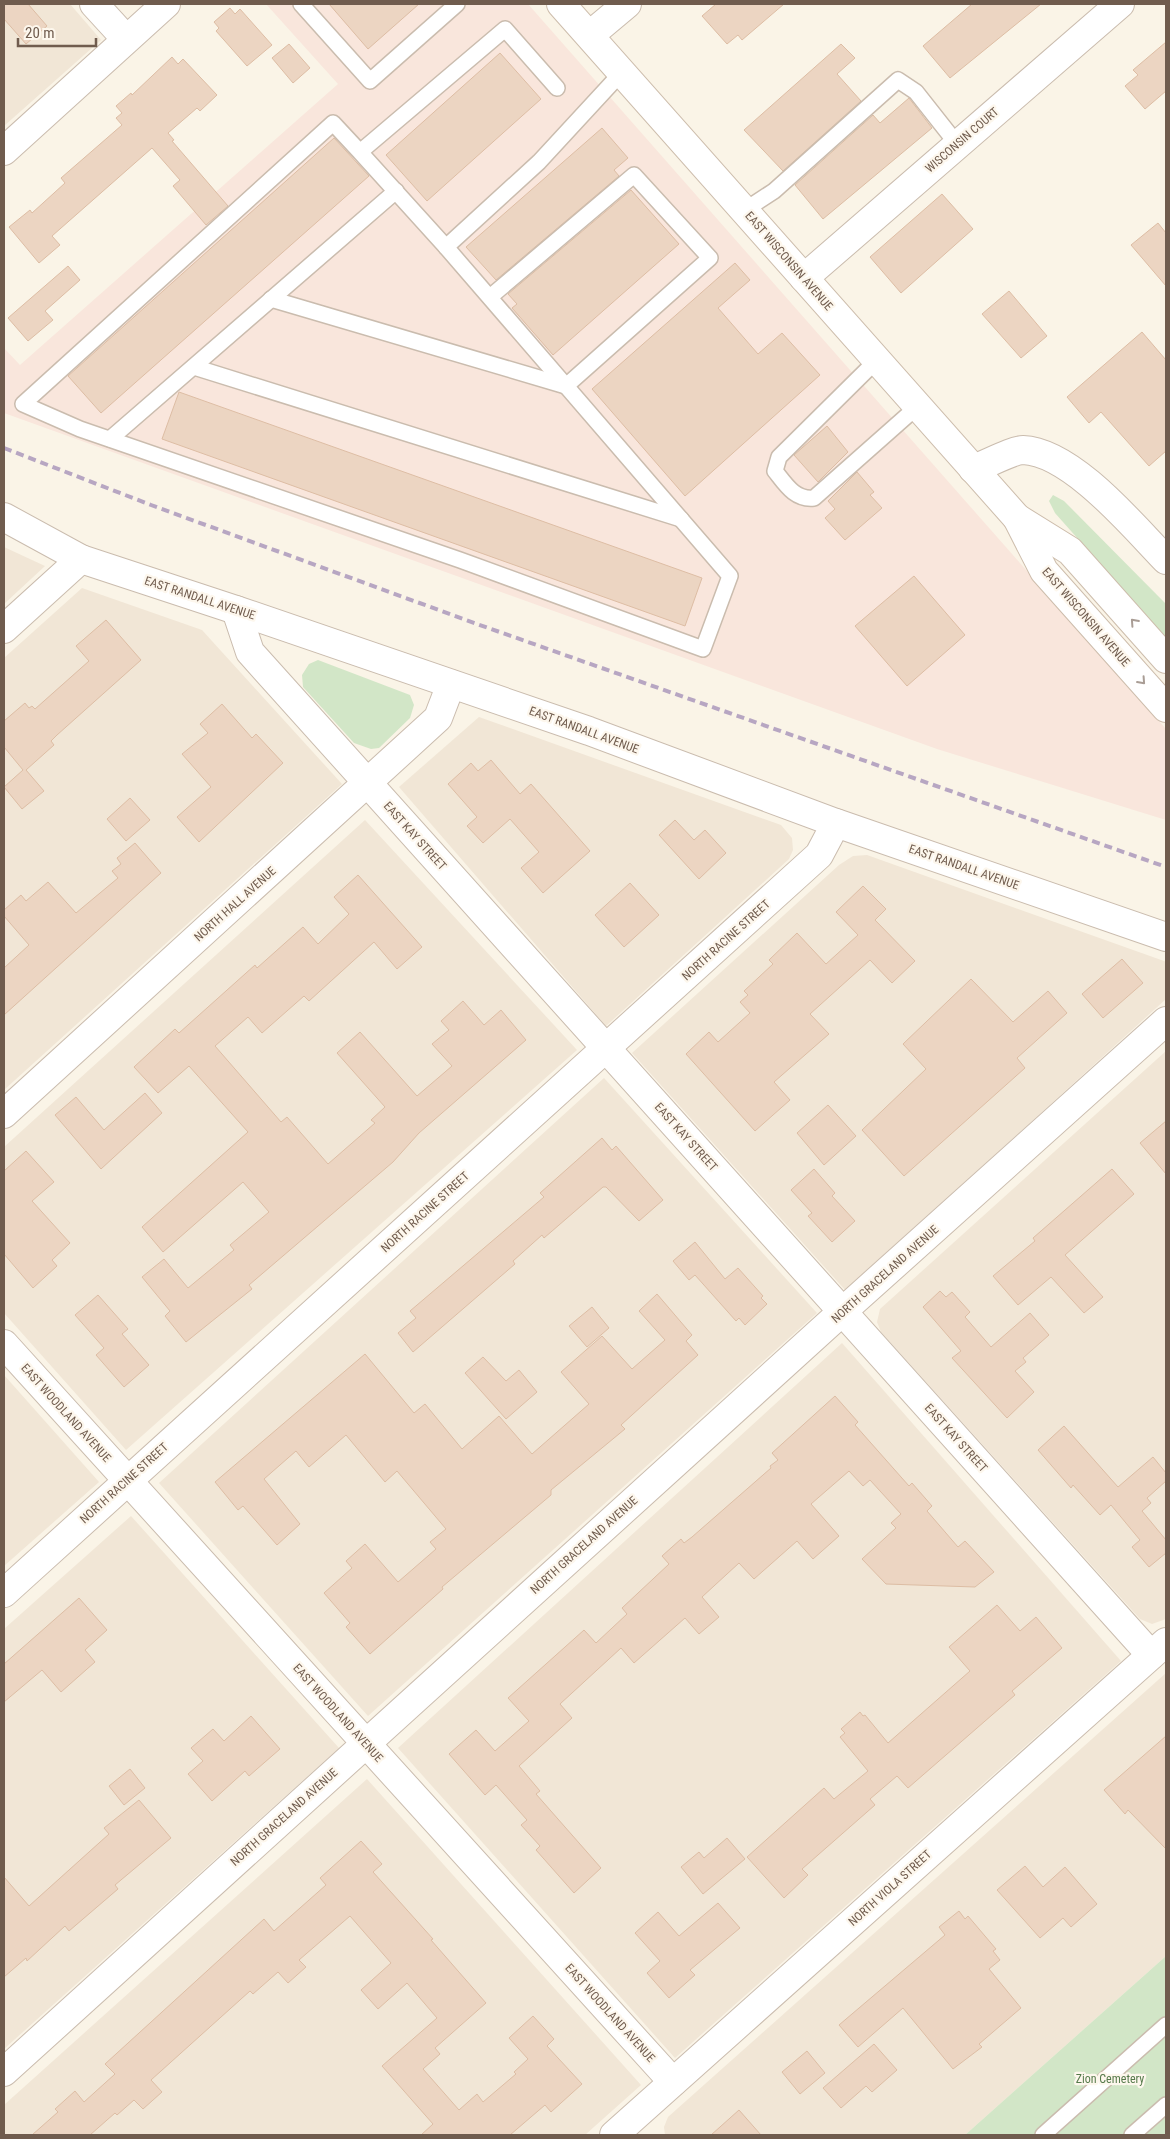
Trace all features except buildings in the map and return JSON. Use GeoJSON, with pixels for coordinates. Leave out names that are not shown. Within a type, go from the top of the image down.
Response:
{"type":"FeatureCollection","features":[{"type":"Feature","properties":{"kind":"street"},"geometry":{"type":"LineString","coordinates":[[94,4],[126,39]]}},
{"type":"Feature","properties":{"kind":"street"},"geometry":{"type":"LineString","coordinates":[[4,151],[166,4]]}},
{"type":"Feature","properties":{"kind":"street","name":"EAST WISCONSIN AVENUE"},"geometry":{"type":"LineString","coordinates":[[562,4],[1017,518],[1044,571],[1166,708]]}},
{"type":"Feature","properties":{"kind":"street"},"geometry":{"type":"LineString","coordinates":[[590,35],[627,4]]}},
{"type":"Feature","properties":{"kind":"street","name":"WISCONSIN COURT"},"geometry":{"type":"LineString","coordinates":[[804,278],[1120,4]]}},
{"type":"Feature","properties":{"kind":"street"},"geometry":{"type":"LineString","coordinates":[[974,470],[1022,450],[1050,458],[1088,483],[1160,542]]}},
{"type":"Feature","properties":{"kind":"street","name":"EAST RANDALL AVENUE"},"geometry":{"type":"LineString","coordinates":[[4,517],[81,559],[589,731],[836,823],[1166,937]]}},
{"type":"Feature","properties":{"kind":"street","name":"EAST WISCONSIN AVENUE"},"geometry":{"type":"LineString","coordinates":[[1017,518],[1070,551],[1166,659]]}},
{"type":"Feature","properties":{"kind":"street"},"geometry":{"type":"LineString","coordinates":[[4,629],[81,559]]}},
{"type":"Feature","properties":{"kind":"street","name":"EAST KAY STREET"},"geometry":{"type":"LineString","coordinates":[[236,610],[250,652],[842,1311],[1158,1648]]}},
{"type":"Feature","properties":{"kind":"street","name":"NORTH HALL AVENUE"},"geometry":{"type":"LineString","coordinates":[[4,1114],[438,718],[451,684]]}},
{"type":"Feature","properties":{"kind":"street","name":"NORTH RACINE STREET"},"geometry":{"type":"LineString","coordinates":[[4,1593],[819,855],[836,823]]}},
{"type":"Feature","properties":{"kind":"street","name":"NORTH GRACELAND AVENUE"},"geometry":{"type":"LineString","coordinates":[[4,2072],[842,1311],[1166,1021]]}},
{"type":"Feature","properties":{"kind":"street","name":"EAST WOODLAND AVENUE"},"geometry":{"type":"LineString","coordinates":[[4,1344],[673,2082]]}},
{"type":"Feature","properties":{"kind":"street","name":"NORTH VIOLA STREET"},"geometry":{"type":"LineString","coordinates":[[621,2133],[673,2082],[1158,1648]]}},
{"type":"Feature","properties":{"kind":"lane"},"geometry":{"type":"LineString","coordinates":[[301,4],[370,81],[455,4]]}},
{"type":"Feature","properties":{"kind":"lane"},"geometry":{"type":"LineString","coordinates":[[360,152],[505,29],[557,88]]}},
{"type":"Feature","properties":{"kind":"lane"},"geometry":{"type":"LineString","coordinates":[[446,247],[539,162],[623,71]]}},
{"type":"Feature","properties":{"kind":"lane"},"geometry":{"type":"LineString","coordinates":[[745,210],[774,191],[898,80],[916,92],[957,144]]}},
{"type":"Feature","properties":{"kind":"lane"},"geometry":{"type":"LineString","coordinates":[[333,123],[446,247],[730,576],[703,650],[460,560],[110,439],[23,404],[333,123]]}},
{"type":"Feature","properties":{"kind":"lane"},"geometry":{"type":"LineString","coordinates":[[490,297],[634,174],[710,258],[566,386]]}},
{"type":"Feature","properties":{"kind":"lane"},"geometry":{"type":"LineString","coordinates":[[110,439],[396,191]]}},
{"type":"Feature","properties":{"kind":"lane"},"geometry":{"type":"LineString","coordinates":[[271,299],[566,386]]}},
{"type":"Feature","properties":{"kind":"lane"},"geometry":{"type":"LineString","coordinates":[[877,360],[779,457],[775,471],[787,486],[796,495],[804,499],[814,498],[918,406]]}},
{"type":"Feature","properties":{"kind":"lane"},"geometry":{"type":"LineString","coordinates":[[194,367],[682,520]]}},
{"type":"Feature","properties":{"kind":"lane"},"geometry":{"type":"LineString","coordinates":[[1043,2135],[1166,2025]]}},
{"type":"Feature","properties":{"kind":"lane"},"geometry":{"type":"LineString","coordinates":[[1132,2135],[1166,2106]]}},
{"type":"Feature","properties":{"kind":"shaded area"},"geometry":{"type":"Polygon","coordinates":[[[4,4],[70,4],[101,40],[4,126],[4,4]]]}},
{"type":"Feature","properties":{"kind":"shaded area"},"geometry":{"type":"Polygon","coordinates":[[[266,4],[528,4],[1166,729],[1166,820],[937,749],[4,413],[4,348],[20,365],[338,84],[266,4]]]}},
{"type":"Feature","properties":{"kind":"shaded area"},"geometry":{"type":"Polygon","coordinates":[[[4,547],[45,566],[4,604],[4,547]]]}},
{"type":"Feature","properties":{"kind":"shaded area"},"geometry":{"type":"Polygon","coordinates":[[[82,588],[202,630],[342,784],[4,1090],[4,658],[82,588]]]}},
{"type":"Feature","properties":{"kind":"shaded area"},"geometry":{"type":"Polygon","coordinates":[[[479,717],[781,825],[792,838],[793,850],[789,859],[606,1026],[399,787],[479,717]]]}},
{"type":"Feature","properties":{"kind":"shaded area"},"geometry":{"type":"Polygon","coordinates":[[[365,820],[577,1050],[126,1450],[4,1313],[4,1147],[365,820]]]}},
{"type":"Feature","properties":{"kind":"shaded area"},"geometry":{"type":"Polygon","coordinates":[[[867,855],[1164,961],[1166,962],[1166,999],[846,1291],[632,1053],[839,865],[853,856],[867,855]]]}},
{"type":"Feature","properties":{"kind":"shaded area"},"geometry":{"type":"Polygon","coordinates":[[[1166,1051],[1166,1619],[1152,1624],[1140,1619],[881,1332],[877,1322],[880,1309],[1166,1051]]]}},
{"type":"Feature","properties":{"kind":"shaded area"},"geometry":{"type":"Polygon","coordinates":[[[604,1078],[817,1313],[368,1716],[159,1483],[604,1078]]]}},
{"type":"Feature","properties":{"kind":"shaded area"},"geometry":{"type":"Polygon","coordinates":[[[842,1343],[1121,1661],[675,2058],[398,1748],[842,1343]]]}},
{"type":"Feature","properties":{"kind":"shaded area"},"geometry":{"type":"Polygon","coordinates":[[[4,1375],[99,1482],[4,1566],[4,1375]]]}},
{"type":"Feature","properties":{"kind":"shaded area"},"geometry":{"type":"Polygon","coordinates":[[[131,1516],[339,1748],[4,2049],[4,1629],[131,1516]]]}},
{"type":"Feature","properties":{"kind":"shaded area"},"geometry":{"type":"Polygon","coordinates":[[[1166,1673],[1166,1956],[965,2135],[665,2135],[664,2127],[668,2117],[1166,1673]]]}},
{"type":"Feature","properties":{"kind":"shaded area"},"geometry":{"type":"Polygon","coordinates":[[[367,1779],[641,2085],[585,2135],[4,2135],[4,2105],[367,1779]]]}},
{"type":"Feature","properties":{"kind":"green space"},"geometry":{"type":"Polygon","coordinates":[[[1053,495],[1064,501],[1166,604],[1166,638],[1055,513],[1049,501],[1053,495]]]}},
{"type":"Feature","properties":{"kind":"green space"},"geometry":{"type":"Polygon","coordinates":[[[318,660],[410,695],[414,705],[410,718],[379,748],[371,749],[354,743],[303,687],[302,675],[309,664],[318,660]]]}},
{"type":"Feature","properties":{"kind":"green space","name":"Zion Cemetery"},"geometry":{"type":"Polygon","coordinates":[[[1166,1956],[1166,2135],[965,2135],[1166,1956]]]}},
{"type":"Feature","properties":{"kind":"railway"},"geometry":{"type":"LineString","coordinates":[[4,448],[151,505],[477,624],[1166,867]]}}]}
